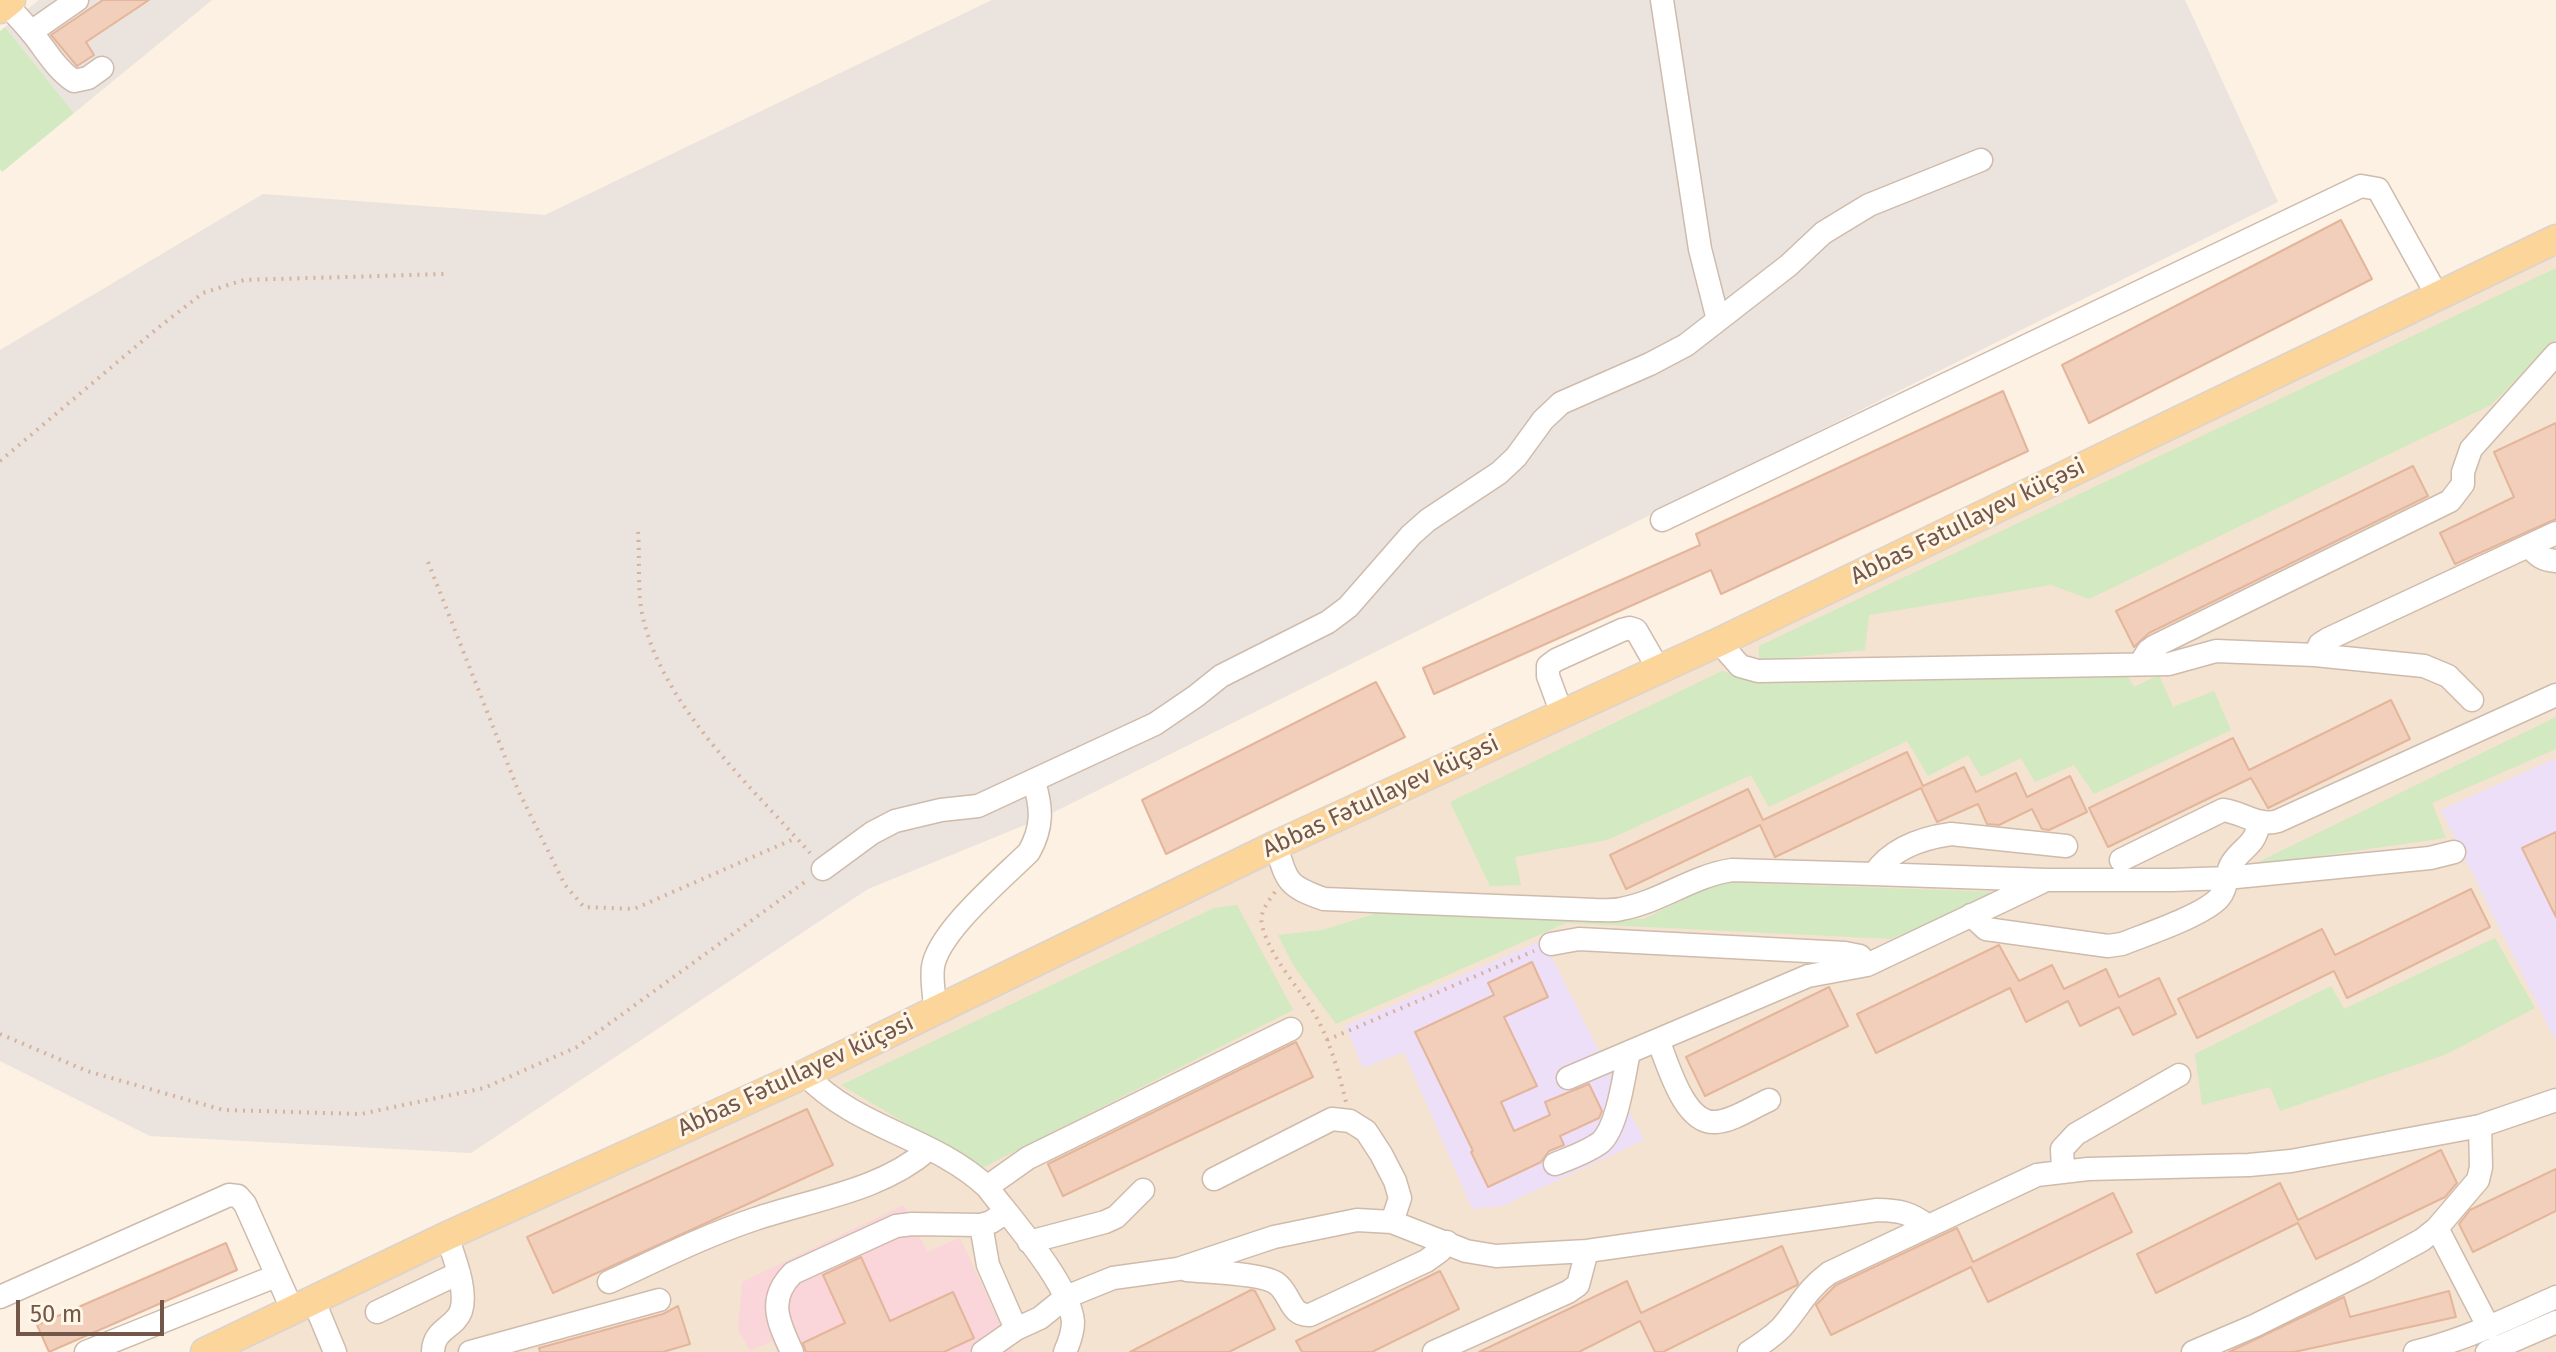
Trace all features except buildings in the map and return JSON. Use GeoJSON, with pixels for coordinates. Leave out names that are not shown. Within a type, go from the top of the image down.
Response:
{"type":"FeatureCollection","features":[{"type":"Feature","properties":{"kind":"main road","name":"Abbas Fətullayev küçəsi"},"geometry":{"type":"LineString","coordinates":[[205,1352],[447,1236],[805,1074],[1276,845],[1719,642],[2556,239]]}},
{"type":"Feature","properties":{"kind":"street"},"geometry":{"type":"LineString","coordinates":[[31,32],[77,0]]}},
{"type":"Feature","properties":{"kind":"street"},"geometry":{"type":"LineString","coordinates":[[1662,0],[1700,249],[1718,320]]}},
{"type":"Feature","properties":{"kind":"street"},"geometry":{"type":"LineString","coordinates":[[6,4],[57,68],[74,81],[88,78],[102,68]]}},
{"type":"Feature","properties":{"kind":"street"},"geometry":{"type":"LineString","coordinates":[[823,869],[872,833],[895,821],[941,810],[978,806],[1155,724],[1234,668],[1328,622],[1348,607],[1428,520],[1499,473],[1561,403],[1686,345],[1789,265],[1823,233],[1869,205],[1981,160]]}},
{"type":"Feature","properties":{"kind":"street"},"geometry":{"type":"LineString","coordinates":[[1662,520],[2361,186],[2378,189],[2438,297]]}},
{"type":"Feature","properties":{"kind":"street"},"geometry":{"type":"LineString","coordinates":[[2140,664],[2155,646],[2450,501],[2463,484],[2463,472],[2471,449],[2556,354]]}},
{"type":"Feature","properties":{"kind":"street"},"geometry":{"type":"LineString","coordinates":[[2315,655],[2320,644],[2328,639],[2556,533]]}},
{"type":"Feature","properties":{"kind":"street"},"geometry":{"type":"LineString","coordinates":[[2529,546],[2535,555],[2556,561]]}},
{"type":"Feature","properties":{"kind":"street"},"geometry":{"type":"LineString","coordinates":[[1562,714],[1548,676],[1548,666],[1556,660],[1630,628],[1636,630],[1659,670]]}},
{"type":"Feature","properties":{"kind":"street"},"geometry":{"type":"LineString","coordinates":[[1719,642],[1740,666],[1758,671],[2169,664],[2216,651],[2315,655],[2424,666],[2448,676],[2472,700]]}},
{"type":"Feature","properties":{"kind":"street"},"geometry":{"type":"LineString","coordinates":[[2121,860],[2223,810],[2259,822],[2278,821],[2556,695]]}},
{"type":"Feature","properties":{"kind":"street"},"geometry":{"type":"LineString","coordinates":[[935,1011],[933,967],[939,948],[957,925],[1029,852],[1036,839],[1042,818],[1034,782]]}},
{"type":"Feature","properties":{"kind":"street"},"geometry":{"type":"LineString","coordinates":[[1971,915],[1977,924],[1986,929],[2108,946],[2122,944],[2205,909],[2219,899],[2227,869],[2251,845],[2257,836],[2259,822]]}},
{"type":"Feature","properties":{"kind":"street"},"geometry":{"type":"LineString","coordinates":[[1874,874],[1882,863],[1897,852],[1924,838],[1935,836],[1951,834],[2066,846]]}},
{"type":"Feature","properties":{"kind":"street"},"geometry":{"type":"LineString","coordinates":[[1276,845],[1286,877],[1299,890],[1324,899],[1595,910],[1620,910],[1642,904],[1709,874],[1732,870],[2046,880],[2226,878],[2430,858],[2454,852]]}},
{"type":"Feature","properties":{"kind":"street"},"geometry":{"type":"LineString","coordinates":[[1568,1078],[1808,976],[1867,965],[2046,880]]}},
{"type":"Feature","properties":{"kind":"street"},"geometry":{"type":"LineString","coordinates":[[1551,944],[1579,939],[1845,953],[1860,956],[1867,965]]}},
{"type":"Feature","properties":{"kind":"street"},"geometry":{"type":"LineString","coordinates":[[987,1187],[1028,1158],[1291,1029]]}},
{"type":"Feature","properties":{"kind":"street"},"geometry":{"type":"LineString","coordinates":[[1658,1040],[1685,1103],[1695,1116],[1706,1122],[1720,1122],[1769,1100]]}},
{"type":"Feature","properties":{"kind":"street"},"geometry":{"type":"LineString","coordinates":[[1555,1164],[1591,1148],[1602,1141],[1611,1129],[1629,1052]]}},
{"type":"Feature","properties":{"kind":"street"},"geometry":{"type":"LineString","coordinates":[[805,1074],[819,1090],[854,1114],[974,1174],[987,1187],[1066,1297],[1073,1322],[1065,1352]]}},
{"type":"Feature","properties":{"kind":"street"},"geometry":{"type":"LineString","coordinates":[[2063,1171],[2062,1149],[2076,1134],[2179,1075]]}},
{"type":"Feature","properties":{"kind":"street"},"geometry":{"type":"LineString","coordinates":[[1749,1352],[1769,1339],[1813,1285],[1829,1273],[2037,1175],[2063,1171],[2291,1161],[2480,1126],[2556,1100]]}},
{"type":"Feature","properties":{"kind":"street"},"geometry":{"type":"LineString","coordinates":[[1214,1179],[1332,1119],[1350,1121],[1366,1131],[1395,1181],[1400,1198],[1392,1222]]}},
{"type":"Feature","properties":{"kind":"street"},"geometry":{"type":"LineString","coordinates":[[2193,1352],[2254,1326],[2422,1240],[2437,1228],[2478,1180],[2481,1167],[2480,1126]]}},
{"type":"Feature","properties":{"kind":"street"},"geometry":{"type":"LineString","coordinates":[[609,1282],[718,1232],[881,1181],[909,1166],[928,1150]]}},
{"type":"Feature","properties":{"kind":"street"},"geometry":{"type":"LineString","coordinates":[[1029,1242],[1116,1217],[1143,1190]]}},
{"type":"Feature","properties":{"kind":"street"},"geometry":{"type":"LineString","coordinates":[[0,1297],[229,1195],[238,1196],[245,1204],[276,1276],[303,1304],[335,1352]]}},
{"type":"Feature","properties":{"kind":"street"},"geometry":{"type":"LineString","coordinates":[[983,1352],[1016,1329],[1040,1318],[1066,1297],[1113,1278],[1178,1269],[1274,1237],[1357,1220],[1392,1222],[1466,1251],[1496,1256],[1587,1251],[1877,1210],[1899,1210],[1928,1226]]}},
{"type":"Feature","properties":{"kind":"street"},"geometry":{"type":"LineString","coordinates":[[792,1352],[777,1316],[777,1303],[784,1282],[793,1273],[896,1226],[981,1225],[1006,1212]]}},
{"type":"Feature","properties":{"kind":"street"},"geometry":{"type":"LineString","coordinates":[[981,1225],[988,1265],[1016,1329]]}},
{"type":"Feature","properties":{"kind":"street"},"geometry":{"type":"LineString","coordinates":[[2437,1228],[2489,1328]]}},
{"type":"Feature","properties":{"kind":"street"},"geometry":{"type":"LineString","coordinates":[[433,1352],[438,1334],[457,1318],[461,1310],[459,1273],[447,1236]]}},
{"type":"Feature","properties":{"kind":"street"},"geometry":{"type":"LineString","coordinates":[[1178,1269],[1267,1278],[1283,1288],[1295,1311],[1310,1315],[1426,1261],[1447,1242]]}},
{"type":"Feature","properties":{"kind":"street"},"geometry":{"type":"LineString","coordinates":[[1434,1352],[1568,1292],[1578,1285],[1587,1251]]}},
{"type":"Feature","properties":{"kind":"street"},"geometry":{"type":"LineString","coordinates":[[377,1312],[459,1273]]}},
{"type":"Feature","properties":{"kind":"street"},"geometry":{"type":"LineString","coordinates":[[86,1352],[276,1276]]}},
{"type":"Feature","properties":{"kind":"street"},"geometry":{"type":"LineString","coordinates":[[2415,1352],[2489,1328],[2556,1297]]}},
{"type":"Feature","properties":{"kind":"street"},"geometry":{"type":"LineString","coordinates":[[470,1352],[659,1300]]}},
{"type":"Feature","properties":{"kind":"street"},"geometry":{"type":"LineString","coordinates":[[2487,1352],[2556,1322]]}},
{"type":"Feature","properties":{"kind":"path"},"geometry":{"type":"LineString","coordinates":[[0,461],[203,293],[244,280],[444,274]]}},
{"type":"Feature","properties":{"kind":"path"},"geometry":{"type":"LineString","coordinates":[[0,1034],[87,1071],[223,1110],[361,1114],[484,1088],[577,1047],[823,869],[692,721],[664,673],[643,618],[638,532]]}},
{"type":"Feature","properties":{"kind":"path"},"geometry":{"type":"LineString","coordinates":[[428,562],[518,790],[565,885],[584,907],[634,909],[796,838]]}},
{"type":"Feature","properties":{"kind":"path"},"geometry":{"type":"LineString","coordinates":[[1286,877],[1261,914],[1262,925],[1282,966],[1317,1018],[1327,1040],[1336,1061],[1350,1121]]}},
{"type":"Feature","properties":{"kind":"path"},"geometry":{"type":"LineString","coordinates":[[1327,1040],[1551,944]]}},
{"type":"Feature","properties":{"kind":"shaded area"},"geometry":{"type":"Polygon","coordinates":[[[39,0],[212,0],[74,113],[5,27],[39,0]]]}},
{"type":"Feature","properties":{"kind":"shaded area"},"geometry":{"type":"Polygon","coordinates":[[[992,0],[2185,0],[2278,202],[1042,818],[868,889],[471,1153],[150,1136],[0,1061],[0,350],[263,194],[545,215],[992,0]]]}},
{"type":"Feature","properties":{"kind":"shaded area"},"geometry":{"type":"Polygon","coordinates":[[[2556,239],[2556,1352],[193,1352],[2556,239]]]}},
{"type":"Feature","properties":{"kind":"shaded area"},"geometry":{"type":"Polygon","coordinates":[[[2556,758],[2556,1042],[2441,810],[2556,758]]]}},
{"type":"Feature","properties":{"kind":"shaded area"},"geometry":{"type":"Polygon","coordinates":[[[1543,940],[1644,1140],[1502,1206],[1472,1209],[1404,1052],[1363,1068],[1345,1026],[1543,940]]]}},
{"type":"Feature","properties":{"kind":"shaded area"},"geometry":{"type":"Polygon","coordinates":[[[904,1205],[927,1252],[960,1238],[1013,1352],[778,1352],[772,1341],[750,1351],[738,1329],[742,1282],[904,1205]]]}},
{"type":"Feature","properties":{"kind":"green space"},"geometry":{"type":"Polygon","coordinates":[[[5,27],[74,113],[2,172],[0,31],[5,27]]]}},
{"type":"Feature","properties":{"kind":"green space"},"geometry":{"type":"Polygon","coordinates":[[[2556,268],[2556,340],[2491,405],[2089,599],[2051,585],[1869,615],[1865,650],[1759,661],[1759,646],[2556,268]]]}},
{"type":"Feature","properties":{"kind":"green space"},"geometry":{"type":"Polygon","coordinates":[[[1722,671],[1742,677],[2125,672],[2134,687],[2159,675],[2173,707],[2214,691],[2231,730],[2094,794],[2074,765],[2035,782],[2021,758],[1981,777],[1968,755],[1928,776],[1907,741],[1769,807],[1751,775],[1607,840],[1515,857],[1521,885],[1490,886],[1450,802],[1722,671]]]}},
{"type":"Feature","properties":{"kind":"green space"},"geometry":{"type":"Polygon","coordinates":[[[2556,717],[2556,749],[2432,803],[2446,838],[2250,866],[2556,717]]]}},
{"type":"Feature","properties":{"kind":"green space"},"geometry":{"type":"Polygon","coordinates":[[[1718,882],[2000,892],[1891,939],[1566,923],[1336,1024],[1293,965],[1278,935],[1322,930],[1381,912],[1644,919],[1718,882]]]}},
{"type":"Feature","properties":{"kind":"green space"},"geometry":{"type":"Polygon","coordinates":[[[1237,905],[1293,1010],[982,1168],[841,1085],[1214,908],[1237,905]]]}},
{"type":"Feature","properties":{"kind":"green space"},"geometry":{"type":"Polygon","coordinates":[[[2495,938],[2535,1008],[2447,1054],[2280,1111],[2270,1087],[2202,1105],[2195,1054],[2331,986],[2344,1009],[2495,938]]]}}]}
